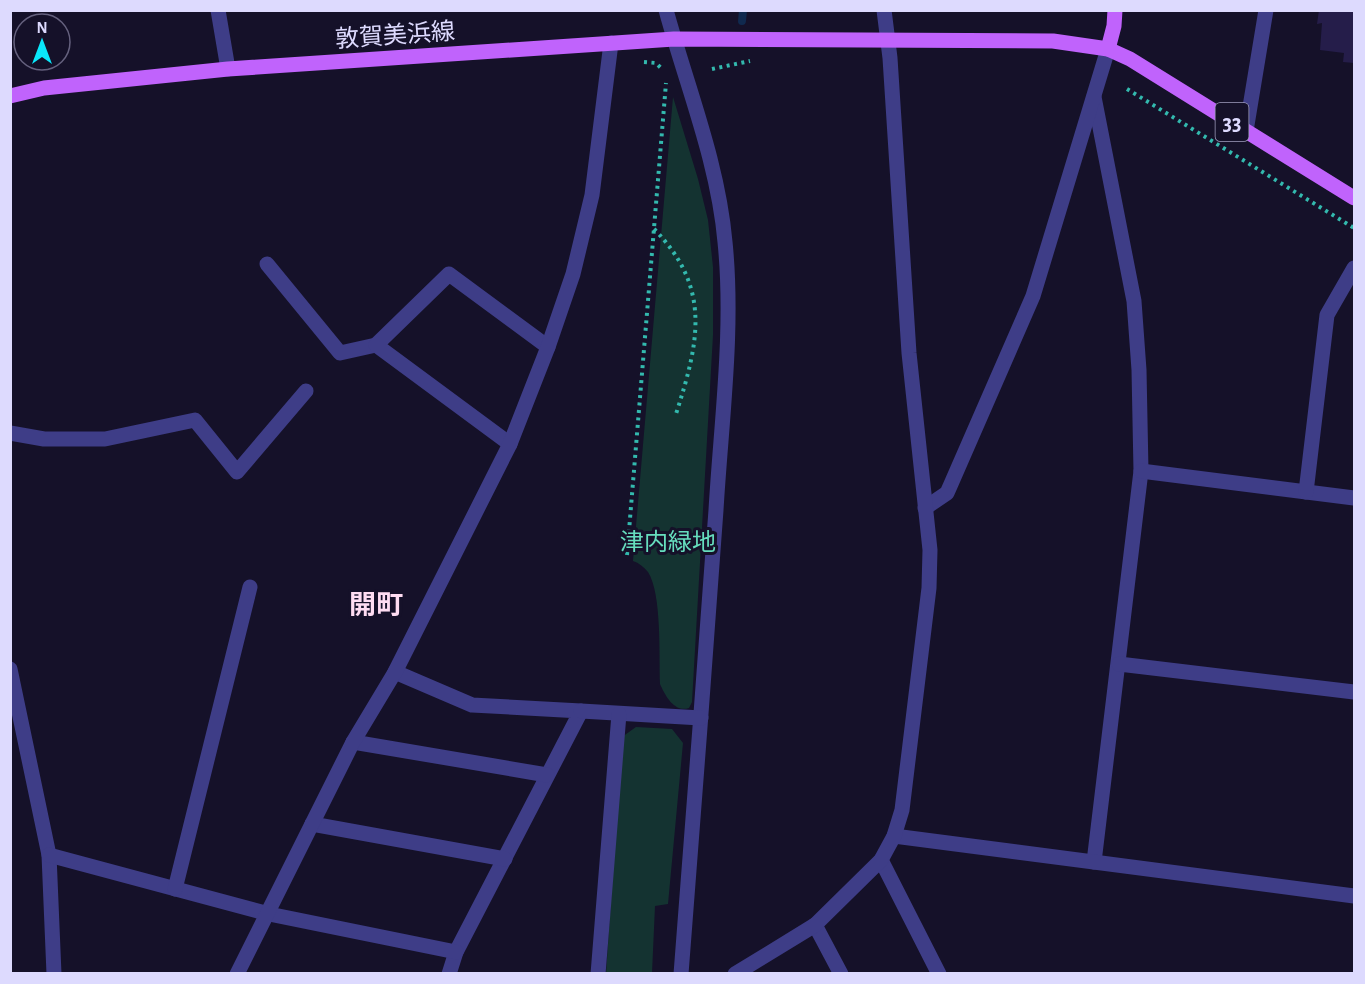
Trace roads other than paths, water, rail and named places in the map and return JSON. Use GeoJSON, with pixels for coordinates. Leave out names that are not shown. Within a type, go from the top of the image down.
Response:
{"type":"FeatureCollection","features":[{"type":"Feature","properties":{"kind":"main road"},"geometry":{"type":"LineString","coordinates":[[1108,49],[1114,26],[1115,10]]}},
{"type":"Feature","properties":{"kind":"main road","name":"敦賀美浜線"},"geometry":{"type":"LineString","coordinates":[[10,96],[44,88],[228,69],[674,39],[1053,41],[1108,49]]}},
{"type":"Feature","properties":{"kind":"main road","name":"33"},"geometry":{"type":"LineString","coordinates":[[1108,49],[1130,59],[1354,198]]}},
{"type":"Feature","properties":{"kind":"street"},"geometry":{"type":"LineString","coordinates":[[218,10],[228,69]]}},
{"type":"Feature","properties":{"kind":"street"},"geometry":{"type":"LineString","coordinates":[[666,10],[720,198],[727,270],[727,344],[681,974]]}},
{"type":"Feature","properties":{"kind":"street"},"geometry":{"type":"LineString","coordinates":[[735,974],[815,925],[881,860],[894,836],[902,810],[929,588],[930,550],[909,353],[888,40],[884,10]]}},
{"type":"Feature","properties":{"kind":"street"},"geometry":{"type":"LineString","coordinates":[[1246,131],[1266,10]]}},
{"type":"Feature","properties":{"kind":"street"},"geometry":{"type":"LineString","coordinates":[[237,974],[353,742],[396,672],[510,444],[548,347],[573,274],[592,195],[611,43]]}},
{"type":"Feature","properties":{"kind":"street"},"geometry":{"type":"LineString","coordinates":[[926,508],[946,492],[951,484],[1033,296],[1108,49]]}},
{"type":"Feature","properties":{"kind":"street"},"geometry":{"type":"LineString","coordinates":[[1094,97],[1134,301],[1139,370],[1141,471],[1094,862]]}},
{"type":"Feature","properties":{"kind":"street"},"geometry":{"type":"LineString","coordinates":[[267,264],[340,353],[376,345],[449,274],[548,347]]}},
{"type":"Feature","properties":{"kind":"street"},"geometry":{"type":"LineString","coordinates":[[1306,492],[1327,315],[1354,268]]}},
{"type":"Feature","properties":{"kind":"street"},"geometry":{"type":"LineString","coordinates":[[376,345],[510,444]]}},
{"type":"Feature","properties":{"kind":"street"},"geometry":{"type":"LineString","coordinates":[[10,433],[44,439],[105,438],[195,420],[237,472],[306,391]]}},
{"type":"Feature","properties":{"kind":"street"},"geometry":{"type":"LineString","coordinates":[[1141,471],[1354,498]]}},
{"type":"Feature","properties":{"kind":"street"},"geometry":{"type":"LineString","coordinates":[[175,889],[250,587]]}},
{"type":"Feature","properties":{"kind":"street"},"geometry":{"type":"LineString","coordinates":[[1119,664],[1354,692]]}},
{"type":"Feature","properties":{"kind":"street"},"geometry":{"type":"LineString","coordinates":[[10,669],[49,855],[54,974]]}},
{"type":"Feature","properties":{"kind":"street"},"geometry":{"type":"LineString","coordinates":[[396,672],[472,705],[701,718]]}},
{"type":"Feature","properties":{"kind":"street"},"geometry":{"type":"LineString","coordinates":[[449,973],[456,952],[581,711]]}},
{"type":"Feature","properties":{"kind":"street"},"geometry":{"type":"LineString","coordinates":[[598,974],[619,714]]}},
{"type":"Feature","properties":{"kind":"street"},"geometry":{"type":"LineString","coordinates":[[353,742],[547,775]]}},
{"type":"Feature","properties":{"kind":"street"},"geometry":{"type":"LineString","coordinates":[[312,824],[505,859]]}},
{"type":"Feature","properties":{"kind":"street"},"geometry":{"type":"LineString","coordinates":[[894,836],[1354,896]]}},
{"type":"Feature","properties":{"kind":"street"},"geometry":{"type":"LineString","coordinates":[[49,855],[269,914],[456,952]]}},
{"type":"Feature","properties":{"kind":"street"},"geometry":{"type":"LineString","coordinates":[[881,860],[939,974]]}},
{"type":"Feature","properties":{"kind":"street"},"geometry":{"type":"LineString","coordinates":[[815,925],[841,974]]}},
{"type":"Feature","properties":{"kind":"waterway"},"geometry":{"type":"LineString","coordinates":[[742,21],[743,10]]}},
{"type":"Feature","properties":{"kind":"district","name":"開町"},"geometry":{"type":"Point","coordinates":[376,605]}},
{"type":"Feature","properties":{"kind":"park label","name":"津内緑地"},"geometry":{"type":"Point","coordinates":[668,542]}}]}
